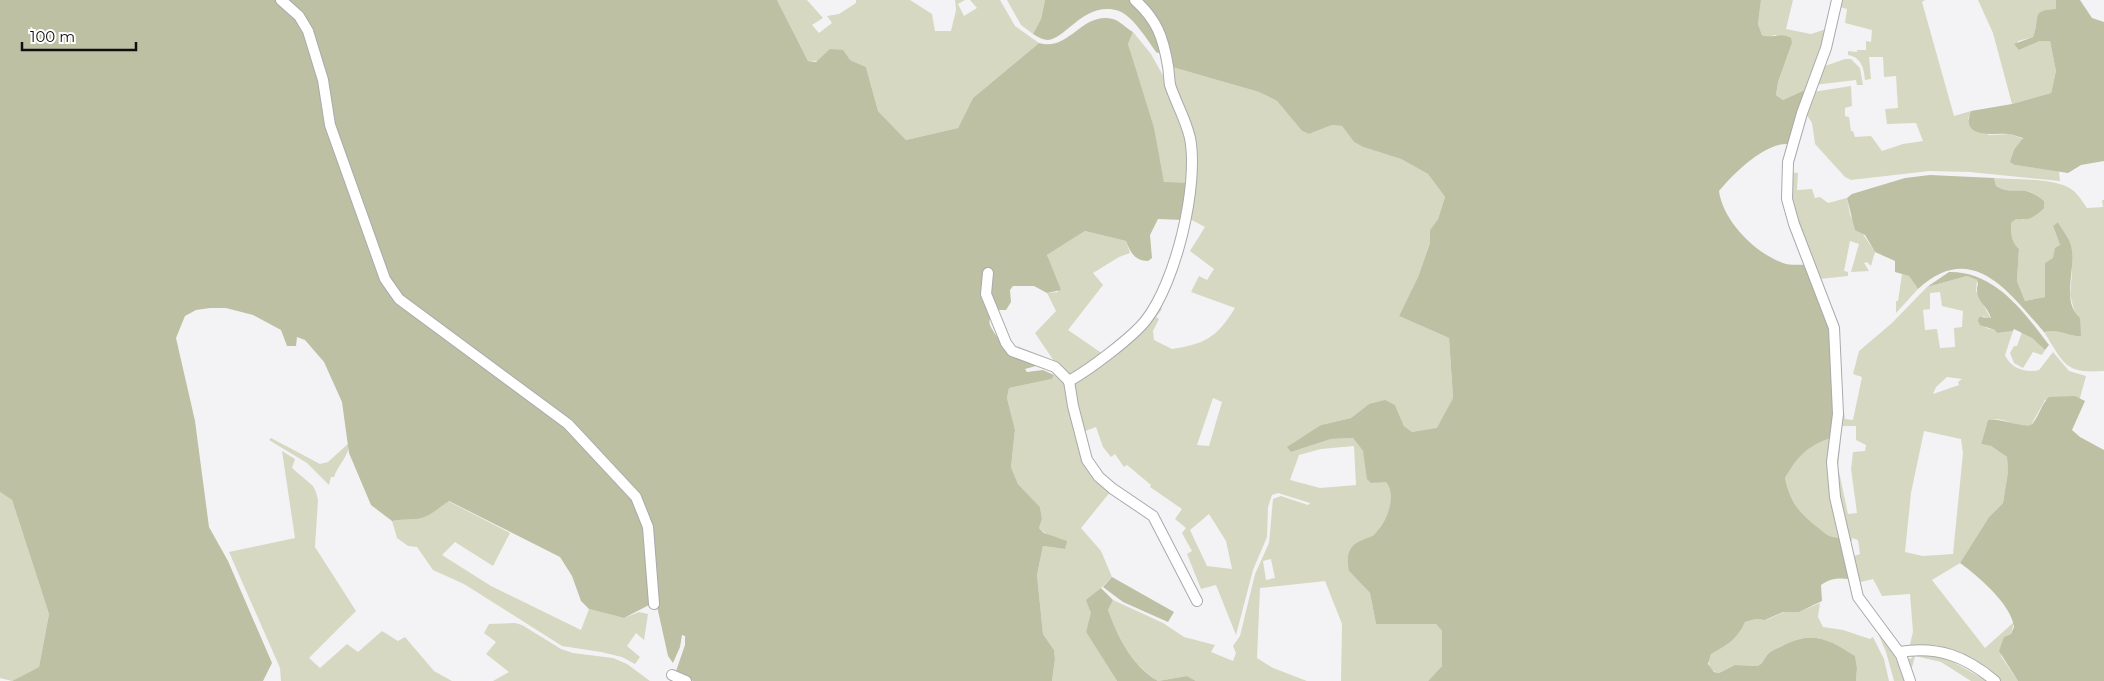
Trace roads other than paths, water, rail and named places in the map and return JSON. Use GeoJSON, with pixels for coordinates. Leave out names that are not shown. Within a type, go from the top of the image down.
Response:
{"type":"FeatureCollection","features":[{"type":"Feature","properties":{"kind":"street"},"geometry":{"type":"LineString","coordinates":[[281,0],[298,16],[308,31],[323,80],[330,125],[385,279],[399,300],[568,424],[636,497],[648,527],[654,604]]}},
{"type":"Feature","properties":{"kind":"street"},"geometry":{"type":"LineString","coordinates":[[1069,381],[1082,374],[1146,321],[1165,289],[1175,258],[1191,190],[1193,160],[1190,137],[1169,80],[1164,40],[1156,24],[1135,0]]}},
{"type":"Feature","properties":{"kind":"street"},"geometry":{"type":"LineString","coordinates":[[1837,0],[1826,48],[1802,113],[1788,162],[1787,199],[1794,224],[1834,328],[1838,414],[1832,462],[1835,497],[1858,597],[1899,652],[1910,681]]}},
{"type":"Feature","properties":{"kind":"street"},"geometry":{"type":"LineString","coordinates":[[988,273],[986,294],[1012,351],[1055,368],[1069,381],[1073,406],[1087,460],[1099,477],[1152,516],[1198,601]]}},
{"type":"Feature","properties":{"kind":"street"},"geometry":{"type":"LineString","coordinates":[[1899,652],[1918,649],[1954,655],[1995,681]]}},
{"type":"Feature","properties":{"kind":"street"},"geometry":{"type":"LineString","coordinates":[[672,675],[686,681]]}}]}
